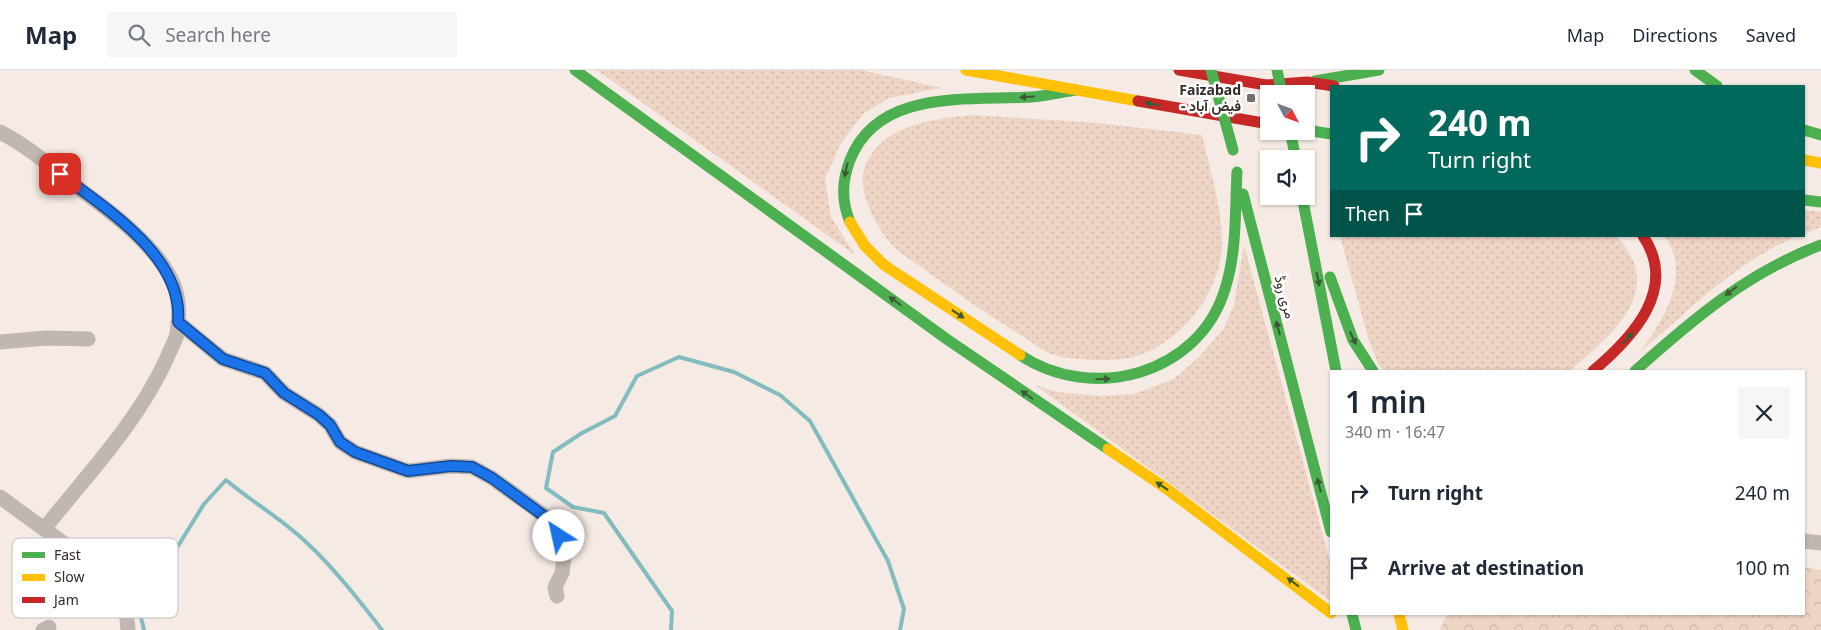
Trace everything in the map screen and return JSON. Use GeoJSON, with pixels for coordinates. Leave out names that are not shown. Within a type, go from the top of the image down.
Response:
{"type":"FeatureCollection","features":[{"type":"Feature","properties":{"kind":"highway"},"geometry":{"type":"LineString","coordinates":[[575,70],[948,340],[1167,490],[1330,614]]}},
{"type":"Feature","properties":{"kind":"highway"},"geometry":{"type":"LineString","coordinates":[[966,70],[1260,122]]}},
{"type":"Feature","properties":{"kind":"highway"},"geometry":{"type":"LineString","coordinates":[[1178,70],[1266,84],[1307,82],[1379,70]]}},
{"type":"Feature","properties":{"kind":"highway","name":"مری روڈ"},"geometry":{"type":"LineString","coordinates":[[1211,70],[1330,528]]}},
{"type":"Feature","properties":{"kind":"highway"},"geometry":{"type":"LineString","coordinates":[[1277,70],[1280,85]]}},
{"type":"Feature","properties":{"kind":"highway"},"geometry":{"type":"LineString","coordinates":[[1695,70],[1716,85]]}},
{"type":"Feature","properties":{"kind":"highway"},"geometry":{"type":"LineString","coordinates":[[1307,82],[1330,85]]}},
{"type":"Feature","properties":{"kind":"highway"},"geometry":{"type":"LineString","coordinates":[[1076,90],[1033,97],[933,102],[909,106],[888,114],[871,125],[856,141],[848,158],[844,177],[843,202],[850,224],[864,246],[884,265],[1024,358],[1048,370],[1077,378],[1104,380],[1129,377],[1153,370],[1188,348],[1216,313],[1225,290],[1231,264],[1237,172]]}},
{"type":"Feature","properties":{"kind":"highway"},"geometry":{"type":"LineString","coordinates":[[1805,130],[1821,135]]}},
{"type":"Feature","properties":{"kind":"highway"},"geometry":{"type":"LineString","coordinates":[[1315,131],[1330,134]]}},
{"type":"Feature","properties":{"kind":"highway"},"geometry":{"type":"LineString","coordinates":[[1805,160],[1821,163]]}},
{"type":"Feature","properties":{"kind":"highway"},"geometry":{"type":"LineString","coordinates":[[1805,200],[1821,202]]}},
{"type":"Feature","properties":{"kind":"highway"},"geometry":{"type":"LineString","coordinates":[[1303,205],[1336,370]]}},
{"type":"Feature","properties":{"kind":"highway"},"geometry":{"type":"LineString","coordinates":[[1304,211],[1353,340],[1372,370]]}},
{"type":"Feature","properties":{"kind":"highway"},"geometry":{"type":"LineString","coordinates":[[1593,370],[1617,351],[1643,319],[1655,290],[1655,266],[1643,237]]}},
{"type":"Feature","properties":{"kind":"highway"},"geometry":{"type":"LineString","coordinates":[[1636,370],[1747,278],[1782,259],[1821,245]]}},
{"type":"Feature","properties":{"kind":"highway"},"geometry":{"type":"LineString","coordinates":[[1352,615],[1356,630]]}},
{"type":"Feature","properties":{"kind":"highway"},"geometry":{"type":"LineString","coordinates":[[1399,615],[1403,630]]}},
{"type":"Feature","properties":{"kind":"street"},"geometry":{"type":"LineString","coordinates":[[0,132],[28,150],[117,216],[139,237],[168,274],[176,292],[177,335],[158,378],[138,409],[44,529]]}},
{"type":"Feature","properties":{"kind":"street"},"geometry":{"type":"LineString","coordinates":[[178,322],[223,359],[265,373],[284,393],[319,415],[330,425],[340,442],[355,452],[408,471],[451,466],[472,467],[492,478],[544,516],[559,536],[564,557],[562,572],[555,587],[557,596]]}},
{"type":"Feature","properties":{"kind":"street"},"geometry":{"type":"LineString","coordinates":[[0,342],[46,338],[88,339]]}},
{"type":"Feature","properties":{"kind":"street"},"geometry":{"type":"LineString","coordinates":[[0,497],[57,538]]}},
{"type":"Feature","properties":{"kind":"street"},"geometry":{"type":"LineString","coordinates":[[1805,541],[1821,543]]}},
{"type":"Feature","properties":{"kind":"green space"},"geometry":{"type":"Polygon","coordinates":[[[597,70],[861,70],[941,88],[889,98],[863,114],[841,143],[825,179],[831,217],[855,255],[597,70]]]}},
{"type":"Feature","properties":{"kind":"green space"},"geometry":{"type":"Polygon","coordinates":[[[972,115],[1097,123],[1202,135],[1218,205],[1222,246],[1213,283],[1193,317],[1164,343],[1147,352],[1129,358],[1092,360],[1054,355],[1043,350],[976,306],[895,248],[876,222],[864,190],[864,170],[871,155],[881,143],[909,127],[924,122],[972,115]]]}},
{"type":"Feature","properties":{"kind":"green space"},"geometry":{"type":"Polygon","coordinates":[[[1805,210],[1821,212],[1821,227],[1805,234],[1805,210]]]}},
{"type":"Feature","properties":{"kind":"green space"},"geometry":{"type":"Polygon","coordinates":[[[1340,237],[1617,237],[1631,256],[1637,275],[1635,293],[1628,311],[1602,342],[1571,370],[1384,370],[1379,366],[1368,337],[1340,237]]]}},
{"type":"Feature","properties":{"kind":"green space"},"geometry":{"type":"Polygon","coordinates":[[[1666,237],[1796,237],[1755,258],[1735,272],[1641,351],[1666,311],[1672,296],[1676,266],[1673,251],[1666,237]]]}},
{"type":"Feature","properties":{"kind":"green space"},"geometry":{"type":"Polygon","coordinates":[[[1244,245],[1330,561],[1330,600],[1035,385],[1056,392],[1100,396],[1134,394],[1174,379],[1198,358],[1223,330],[1234,305],[1244,245]]]}},
{"type":"Feature","properties":{"kind":"green space"},"geometry":{"type":"Polygon","coordinates":[[[1805,567],[1821,570],[1821,630],[1440,630],[1447,615],[1805,615],[1805,567]]]}},
{"type":"Feature","properties":{"kind":"waterway"},"geometry":{"type":"LineString","coordinates":[[671,630],[672,611],[604,513],[573,507],[546,488],[553,452],[582,433],[615,416],[637,376],[679,357],[734,372],[780,395],[810,421],[888,561],[904,609],[900,630]]}},
{"type":"Feature","properties":{"kind":"waterway"},"geometry":{"type":"LineString","coordinates":[[178,546],[204,504],[226,480],[306,542],[336,573],[382,630]]}},
{"type":"Feature","properties":{"kind":"waterway"},"geometry":{"type":"LineString","coordinates":[[141,618],[144,630]]}},
{"type":"Feature","properties":{"kind":"traffic: fast"},"geometry":{"type":"LineString","coordinates":[[575,70],[948,340],[1108,449]]}},
{"type":"Feature","properties":{"kind":"traffic: fast"},"geometry":{"type":"LineString","coordinates":[[1211,70],[1233,150]]}},
{"type":"Feature","properties":{"kind":"traffic: fast"},"geometry":{"type":"LineString","coordinates":[[1277,70],[1280,85]]}},
{"type":"Feature","properties":{"kind":"traffic: fast"},"geometry":{"type":"LineString","coordinates":[[1315,81],[1379,70]]}},
{"type":"Feature","properties":{"kind":"traffic: fast"},"geometry":{"type":"LineString","coordinates":[[1695,70],[1716,85]]}},
{"type":"Feature","properties":{"kind":"traffic: fast"},"geometry":{"type":"LineString","coordinates":[[850,222],[844,198],[847,168],[863,137],[881,120],[903,109],[928,103],[1031,97],[1076,90]]}},
{"type":"Feature","properties":{"kind":"traffic: fast"},"geometry":{"type":"LineString","coordinates":[[1805,130],[1821,135]]}},
{"type":"Feature","properties":{"kind":"traffic: fast"},"geometry":{"type":"LineString","coordinates":[[1315,131],[1330,134]]}},
{"type":"Feature","properties":{"kind":"traffic: fast"},"geometry":{"type":"LineString","coordinates":[[1292,140],[1294,150]]}},
{"type":"Feature","properties":{"kind":"traffic: fast"},"geometry":{"type":"LineString","coordinates":[[1020,355],[1048,369],[1079,377],[1110,378],[1140,372],[1168,360],[1192,342],[1212,318],[1229,275],[1235,231],[1237,172]]}},
{"type":"Feature","properties":{"kind":"traffic: fast"},"geometry":{"type":"LineString","coordinates":[[1243,194],[1330,528]]}},
{"type":"Feature","properties":{"kind":"traffic: fast"},"geometry":{"type":"LineString","coordinates":[[1805,200],[1821,202]]}},
{"type":"Feature","properties":{"kind":"traffic: fast"},"geometry":{"type":"LineString","coordinates":[[1304,205],[1336,370]]}},
{"type":"Feature","properties":{"kind":"traffic: fast"},"geometry":{"type":"LineString","coordinates":[[1636,370],[1700,316],[1745,283],[1794,256],[1821,245]]}},
{"type":"Feature","properties":{"kind":"traffic: fast"},"geometry":{"type":"LineString","coordinates":[[1330,277],[1353,340],[1372,370]]}},
{"type":"Feature","properties":{"kind":"traffic: fast"},"geometry":{"type":"LineString","coordinates":[[1352,615],[1356,630]]}},
{"type":"Feature","properties":{"kind":"traffic: slow"},"geometry":{"type":"LineString","coordinates":[[966,70],[1138,101]]}},
{"type":"Feature","properties":{"kind":"traffic: slow"},"geometry":{"type":"LineString","coordinates":[[1805,160],[1821,163]]}},
{"type":"Feature","properties":{"kind":"traffic: slow"},"geometry":{"type":"LineString","coordinates":[[850,222],[865,246],[884,265],[1020,355]]}},
{"type":"Feature","properties":{"kind":"traffic: slow"},"geometry":{"type":"LineString","coordinates":[[1108,449],[1167,489],[1330,612]]}},
{"type":"Feature","properties":{"kind":"traffic: slow"},"geometry":{"type":"LineString","coordinates":[[1399,615],[1403,630]]}},
{"type":"Feature","properties":{"kind":"traffic: jam"},"geometry":{"type":"LineString","coordinates":[[1179,70],[1266,85],[1307,82],[1330,85]]}},
{"type":"Feature","properties":{"kind":"traffic: jam"},"geometry":{"type":"LineString","coordinates":[[1138,101],[1260,122]]}},
{"type":"Feature","properties":{"kind":"traffic: jam"},"geometry":{"type":"LineString","coordinates":[[1594,370],[1608,358],[1635,328],[1646,311],[1653,293],[1656,275],[1653,256],[1644,237]]}},
{"type":"Feature","properties":{"kind":"place","name":"Faizabad - فیض آباد"},"geometry":{"type":"Point","coordinates":[1251,98]}},
{"type":"Feature","properties":{"kind":"route"},"geometry":{"type":"LineString","coordinates":[[60,174],[117,216],[139,237],[168,274],[176,292],[179,312],[178,322],[195,334],[223,359],[238,366],[265,373],[275,381],[284,393],[319,415],[330,425],[340,442],[355,452],[408,471],[451,466],[472,467],[492,478],[544,516],[559,536]]}}]}
